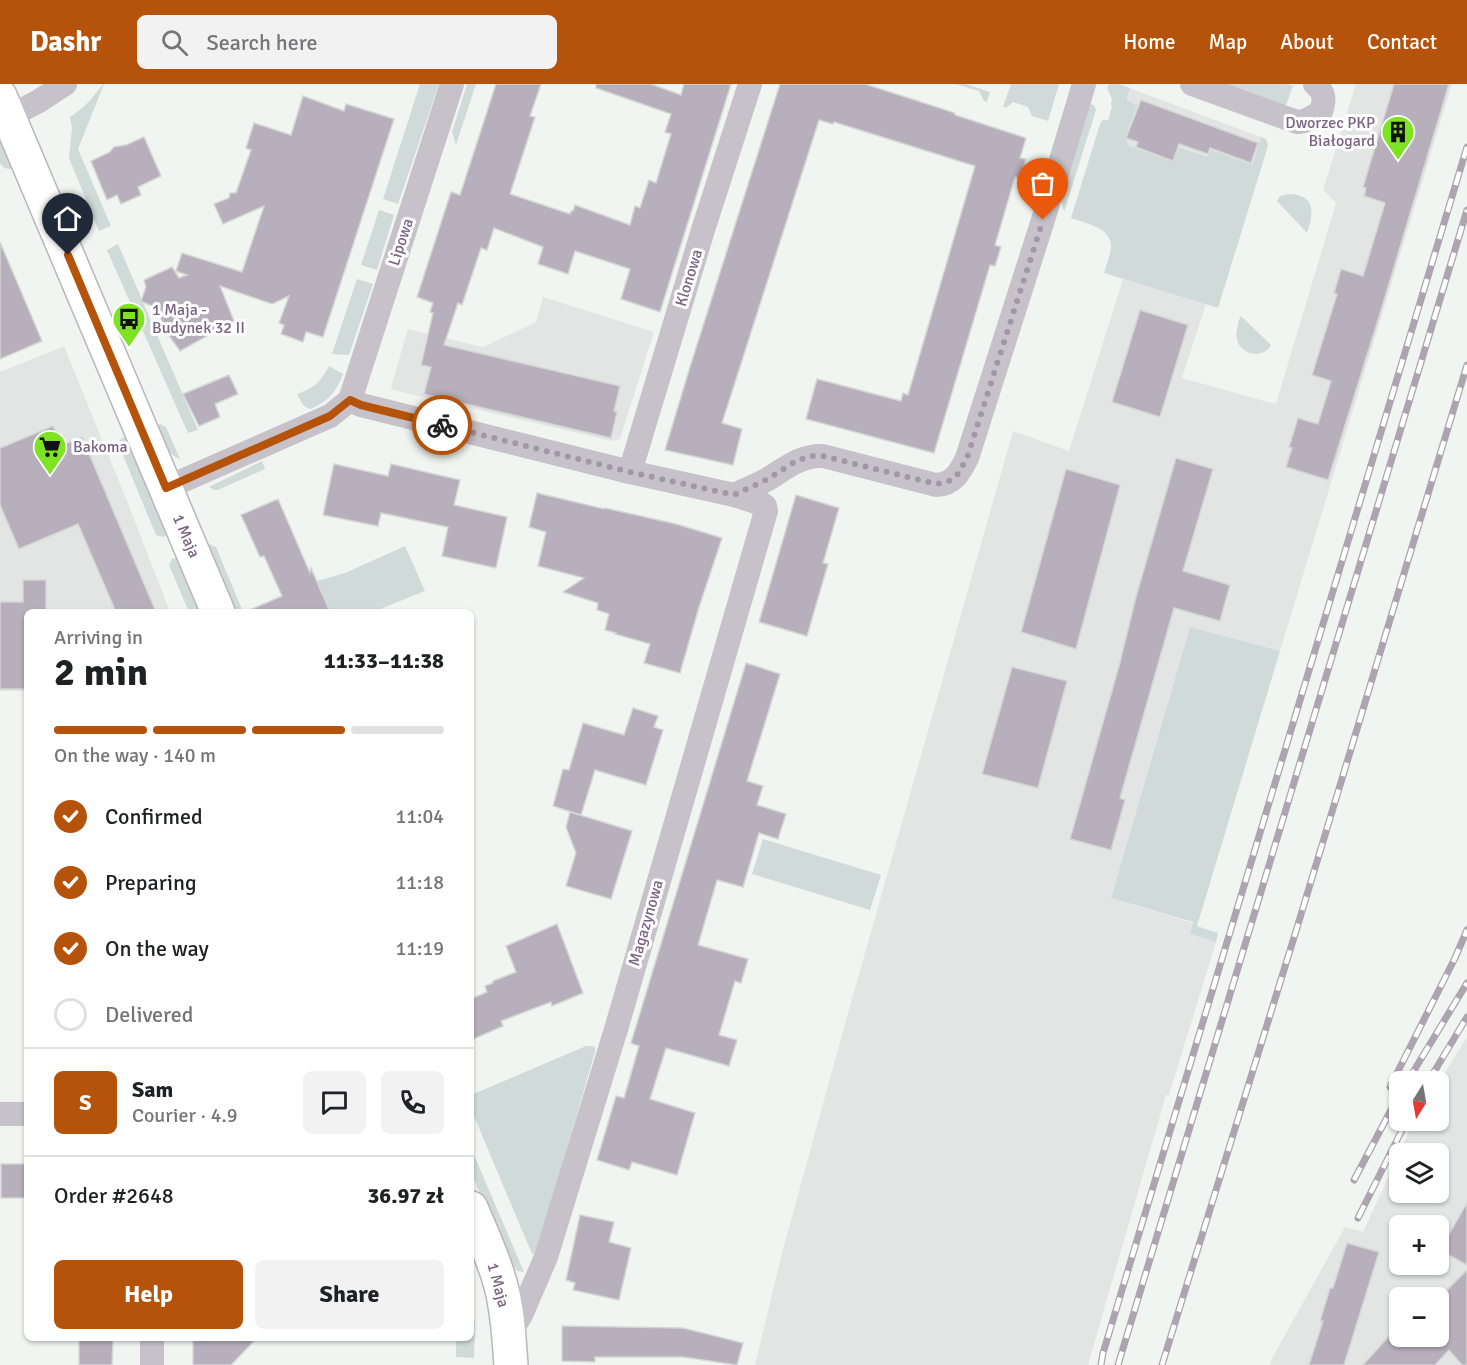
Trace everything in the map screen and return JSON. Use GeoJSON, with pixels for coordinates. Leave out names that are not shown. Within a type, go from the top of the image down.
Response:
{"type":"FeatureCollection","features":[{"type":"Feature","properties":{"kind":"street"},"geometry":{"type":"LineString","coordinates":[[3,104],[22,111],[65,84]]}},
{"type":"Feature","properties":{"kind":"street","name":"Lipowa"},"geometry":{"type":"LineString","coordinates":[[350,400],[452,84]]}},
{"type":"Feature","properties":{"kind":"street","name":"Klonowa"},"geometry":{"type":"LineString","coordinates":[[630,472],[750,84]]}},
{"type":"Feature","properties":{"kind":"street"},"geometry":{"type":"LineString","coordinates":[[166,488],[330,416],[350,400],[361,405],[630,472],[734,495],[766,480],[796,461],[810,456],[823,456],[942,484],[959,473],[967,458],[1084,84]]}},
{"type":"Feature","properties":{"kind":"street"},"geometry":{"type":"LineString","coordinates":[[1192,84],[1297,122],[1305,121],[1322,112],[1324,102],[1322,90],[1315,84]]}},
{"type":"Feature","properties":{"kind":"street","name":"1 Maja"},"geometry":{"type":"LineString","coordinates":[[3,104],[217,609]]}},
{"type":"Feature","properties":{"kind":"street","name":"Magazynowa"},"geometry":{"type":"LineString","coordinates":[[510,1350],[521,1315],[549,1246],[623,1004],[766,513],[765,506],[762,504],[734,495]]}},
{"type":"Feature","properties":{"kind":"street"},"geometry":{"type":"LineString","coordinates":[[0,1114],[24,1114]]}},
{"type":"Feature","properties":{"kind":"street","name":"1 Maja"},"geometry":{"type":"LineString","coordinates":[[474,1216],[501,1286],[510,1350]]}},
{"type":"Feature","properties":{"kind":"street"},"geometry":{"type":"LineString","coordinates":[[152,1341],[152,1365]]}},
{"type":"Feature","properties":{"kind":"shaded area"},"geometry":{"type":"Polygon","coordinates":[[[103,84],[78,149],[111,226],[99,231],[69,158],[72,128],[70,117],[96,94],[103,84]]]}},
{"type":"Feature","properties":{"kind":"shaded area"},"geometry":{"type":"Polygon","coordinates":[[[420,84],[439,84],[398,204],[383,199],[420,84]]]}},
{"type":"Feature","properties":{"kind":"shaded area"},"geometry":{"type":"Polygon","coordinates":[[[467,84],[476,84],[456,145],[452,132],[467,84]]]}},
{"type":"Feature","properties":{"kind":"shaded area"},"geometry":{"type":"Polygon","coordinates":[[[955,84],[966,84],[990,92],[987,102],[984,101],[979,91],[955,84]]]}},
{"type":"Feature","properties":{"kind":"shaded area"},"geometry":{"type":"Polygon","coordinates":[[[1011,84],[1059,84],[1048,121],[1032,116],[1028,107],[1013,102],[1006,108],[1003,107],[1011,84]]]}},
{"type":"Feature","properties":{"kind":"shaded area"},"geometry":{"type":"Polygon","coordinates":[[[1109,84],[1130,88],[1126,100],[1137,105],[1125,137],[1129,146],[1173,162],[1179,147],[1208,157],[1211,150],[1252,165],[1261,137],[1266,139],[1268,146],[1218,308],[1104,273],[1111,249],[1108,236],[1091,225],[1071,218],[1100,124],[1103,120],[1108,120],[1112,107],[1112,99],[1107,88],[1109,84]]]}},
{"type":"Feature","properties":{"kind":"shaded area"},"geometry":{"type":"Polygon","coordinates":[[[1119,84],[1261,137],[1249,172],[1180,147],[1173,163],[1129,147],[1112,107],[1119,84]]]}},
{"type":"Feature","properties":{"kind":"shaded area"},"geometry":{"type":"Polygon","coordinates":[[[1220,84],[1287,84],[1293,86],[1285,108],[1220,84]]]}},
{"type":"Feature","properties":{"kind":"shaded area"},"geometry":{"type":"Polygon","coordinates":[[[1356,84],[1452,84],[1280,651],[1190,627],[1111,898],[1193,923],[1190,934],[1216,942],[1169,1095],[1166,1095],[1088,1365],[755,1365],[782,1253],[846,1020],[1013,431],[1069,451],[1123,279],[1206,304],[1182,378],[1276,404],[1336,203],[1323,190],[1356,84]]]}},
{"type":"Feature","properties":{"kind":"shaded area"},"geometry":{"type":"Polygon","coordinates":[[[1089,104],[1094,105],[1096,110],[1064,212],[1061,202],[1089,104]]]}},
{"type":"Feature","properties":{"kind":"shaded area"},"geometry":{"type":"Polygon","coordinates":[[[0,135],[15,168],[3,167],[0,163],[0,135]]]}},
{"type":"Feature","properties":{"kind":"shaded area"},"geometry":{"type":"Polygon","coordinates":[[[1288,194],[1304,197],[1311,206],[1307,233],[1277,201],[1280,196],[1288,194]]]}},
{"type":"Feature","properties":{"kind":"shaded area"},"geometry":{"type":"Polygon","coordinates":[[[379,210],[394,215],[377,270],[361,265],[379,210]]]}},
{"type":"Feature","properties":{"kind":"shaded area"},"geometry":{"type":"Polygon","coordinates":[[[118,244],[198,430],[188,433],[107,250],[118,244]]]}},
{"type":"Feature","properties":{"kind":"shaded area"},"geometry":{"type":"Polygon","coordinates":[[[357,279],[373,284],[349,355],[332,354],[357,279]]]}},
{"type":"Feature","properties":{"kind":"shaded area"},"geometry":{"type":"Polygon","coordinates":[[[543,297],[654,332],[620,439],[612,441],[393,390],[391,387],[408,329],[483,347],[536,322],[543,297]]]}},
{"type":"Feature","properties":{"kind":"shaded area"},"geometry":{"type":"Polygon","coordinates":[[[1241,316],[1271,345],[1267,350],[1255,354],[1243,349],[1239,344],[1237,330],[1241,316]]]}},
{"type":"Feature","properties":{"kind":"shaded area"},"geometry":{"type":"Polygon","coordinates":[[[64,346],[169,609],[24,609],[24,691],[0,691],[0,372],[64,346]]]}},
{"type":"Feature","properties":{"kind":"shaded area"},"geometry":{"type":"Polygon","coordinates":[[[329,366],[343,374],[337,386],[331,396],[322,403],[310,409],[307,408],[297,394],[316,384],[329,366]]]}},
{"type":"Feature","properties":{"kind":"shaded area"},"geometry":{"type":"Polygon","coordinates":[[[160,424],[166,427],[180,459],[164,445],[155,425],[160,424]]]}},
{"type":"Feature","properties":{"kind":"shaded area"},"geometry":{"type":"Polygon","coordinates":[[[128,436],[170,534],[163,537],[156,535],[118,443],[122,438],[128,436]]]}},
{"type":"Feature","properties":{"kind":"shaded area"},"geometry":{"type":"Polygon","coordinates":[[[262,461],[265,469],[218,490],[209,487],[262,461]]]}},
{"type":"Feature","properties":{"kind":"shaded area"},"geometry":{"type":"Polygon","coordinates":[[[206,545],[216,547],[242,609],[233,609],[206,545]]]}},
{"type":"Feature","properties":{"kind":"shaded area"},"geometry":{"type":"Polygon","coordinates":[[[405,546],[425,591],[380,609],[329,609],[317,581],[345,573],[405,546]]]}},
{"type":"Feature","properties":{"kind":"shaded area"},"geometry":{"type":"Polygon","coordinates":[[[179,557],[202,609],[188,609],[169,565],[172,559],[179,557]]]}},
{"type":"Feature","properties":{"kind":"shaded area"},"geometry":{"type":"Polygon","coordinates":[[[1190,627],[1280,651],[1197,926],[1218,933],[1216,942],[1190,934],[1193,922],[1111,898],[1190,627]]]}},
{"type":"Feature","properties":{"kind":"shaded area"},"geometry":{"type":"Polygon","coordinates":[[[763,839],[881,875],[870,910],[752,874],[763,839]]]}},
{"type":"Feature","properties":{"kind":"shaded area"},"geometry":{"type":"Polygon","coordinates":[[[1467,1037],[1467,1365],[1269,1365],[1345,1227],[1363,1232],[1389,1175],[1389,1203],[1449,1203],[1449,1143],[1404,1143],[1409,1131],[1449,1131],[1449,1071],[1446,1071],[1467,1037]]]}},
{"type":"Feature","properties":{"kind":"shaded area"},"geometry":{"type":"Polygon","coordinates":[[[586,1046],[595,1047],[536,1254],[532,1254],[474,1116],[474,1094],[586,1046]]]}},
{"type":"Feature","properties":{"kind":"shaded area"},"geometry":{"type":"Polygon","coordinates":[[[474,1155],[524,1272],[517,1271],[510,1261],[474,1180],[474,1155]]]}},
{"type":"Feature","properties":{"kind":"shaded area"},"geometry":{"type":"Polygon","coordinates":[[[475,1321],[474,1358],[456,1357],[456,1341],[474,1341],[475,1321]]]}},
{"type":"Feature","properties":{"kind":"building"},"geometry":{"type":"Polygon","coordinates":[[[496,84],[541,84],[530,116],[535,117],[510,194],[570,214],[575,205],[630,225],[635,206],[640,208],[649,180],[656,183],[671,134],[665,132],[671,114],[596,88],[596,84],[651,84],[681,95],[684,84],[731,84],[660,312],[621,299],[630,269],[575,251],[568,274],[538,264],[543,247],[494,228],[487,250],[481,248],[462,305],[458,303],[444,345],[620,386],[611,438],[424,394],[431,367],[421,365],[433,313],[430,312],[433,303],[417,297],[451,192],[460,195],[496,84]]]}},
{"type":"Feature","properties":{"kind":"building"},"geometry":{"type":"Polygon","coordinates":[[[780,84],[865,84],[1026,138],[1020,158],[1026,159],[1020,178],[1015,177],[995,245],[1001,247],[995,266],[990,265],[934,453],[806,419],[817,379],[901,401],[903,393],[908,395],[975,166],[834,122],[833,124],[819,120],[722,423],[742,429],[733,465],[665,450],[780,84]]]}},
{"type":"Feature","properties":{"kind":"building"},"geometry":{"type":"Polygon","coordinates":[[[1394,84],[1449,84],[1328,480],[1286,467],[1292,448],[1289,447],[1298,418],[1318,424],[1331,381],[1312,375],[1337,294],[1334,293],[1341,269],[1363,276],[1385,203],[1364,196],[1366,188],[1363,187],[1394,84]]]}},
{"type":"Feature","properties":{"kind":"building"},"geometry":{"type":"Polygon","coordinates":[[[303,96],[344,111],[346,104],[394,119],[323,337],[306,332],[303,342],[281,334],[284,325],[279,323],[289,296],[272,304],[220,286],[234,321],[180,351],[167,333],[156,308],[141,301],[146,287],[144,280],[172,267],[179,278],[187,275],[176,271],[182,253],[242,272],[264,206],[223,224],[214,204],[229,198],[230,193],[236,193],[251,150],[246,148],[254,123],[291,135],[303,96]]]}},
{"type":"Feature","properties":{"kind":"building"},"geometry":{"type":"Polygon","coordinates":[[[1141,100],[1258,143],[1251,163],[1210,148],[1208,154],[1179,144],[1173,161],[1136,147],[1138,142],[1126,138],[1141,100]]]}},
{"type":"Feature","properties":{"kind":"building"},"geometry":{"type":"Polygon","coordinates":[[[144,137],[161,176],[138,187],[141,195],[121,204],[117,195],[107,200],[91,161],[110,152],[114,147],[126,145],[144,137]]]}},
{"type":"Feature","properties":{"kind":"building"},"geometry":{"type":"Polygon","coordinates":[[[0,242],[42,341],[0,359],[0,242]]]}},
{"type":"Feature","properties":{"kind":"building"},"geometry":{"type":"Polygon","coordinates":[[[1140,310],[1188,325],[1160,417],[1112,402],[1140,310]]]}},
{"type":"Feature","properties":{"kind":"building"},"geometry":{"type":"Polygon","coordinates":[[[229,375],[238,394],[215,404],[220,417],[199,426],[183,394],[229,375]]]}},
{"type":"Feature","properties":{"kind":"building","name":"Bakoma"},"geometry":{"type":"Polygon","coordinates":[[[53,426],[62,445],[82,437],[155,609],[115,609],[78,524],[19,549],[0,505],[0,448],[53,426]]]}},
{"type":"Feature","properties":{"kind":"building"},"geometry":{"type":"Polygon","coordinates":[[[1176,458],[1213,469],[1183,571],[1230,585],[1220,621],[1174,608],[1120,798],[1125,800],[1111,850],[1070,839],[1176,458]]]}},
{"type":"Feature","properties":{"kind":"building"},"geometry":{"type":"Polygon","coordinates":[[[334,464],[388,476],[391,464],[460,480],[454,505],[507,517],[496,568],[442,556],[448,527],[381,513],[378,526],[323,515],[334,464]]]}},
{"type":"Feature","properties":{"kind":"building"},"geometry":{"type":"Polygon","coordinates":[[[1066,469],[1120,485],[1076,649],[1021,632],[1066,469]]]}},
{"type":"Feature","properties":{"kind":"building"},"geometry":{"type":"Polygon","coordinates":[[[537,493],[676,524],[722,538],[680,673],[644,663],[650,644],[605,630],[609,614],[597,610],[598,603],[563,592],[584,578],[538,566],[546,532],[529,527],[537,493]]]}},
{"type":"Feature","properties":{"kind":"building"},"geometry":{"type":"Polygon","coordinates":[[[796,495],[839,508],[823,563],[828,564],[807,636],[759,622],[796,495]]]}},
{"type":"Feature","properties":{"kind":"building"},"geometry":{"type":"Polygon","coordinates":[[[278,499],[310,573],[311,568],[329,609],[252,609],[282,596],[264,556],[260,557],[241,515],[278,499]]]}},
{"type":"Feature","properties":{"kind":"building"},"geometry":{"type":"Polygon","coordinates":[[[23,580],[46,580],[46,609],[24,609],[24,689],[0,689],[0,602],[23,602],[23,580]]]}},
{"type":"Feature","properties":{"kind":"building"},"geometry":{"type":"Polygon","coordinates":[[[746,663],[780,674],[747,781],[763,786],[757,805],[786,814],[778,839],[759,833],[743,887],[717,880],[698,945],[748,959],[741,983],[735,981],[719,1035],[737,1040],[729,1066],[666,1048],[650,1099],[695,1113],[677,1175],[632,1162],[629,1170],[597,1160],[616,1096],[624,1098],[639,1046],[631,1043],[746,663]]]}},
{"type":"Feature","properties":{"kind":"building"},"geometry":{"type":"Polygon","coordinates":[[[1012,667],[1067,681],[1038,788],[982,774],[1012,667]]]}},
{"type":"Feature","properties":{"kind":"building"},"geometry":{"type":"Polygon","coordinates":[[[633,708],[658,716],[654,727],[663,730],[646,785],[595,770],[581,815],[553,806],[563,769],[569,770],[583,723],[624,735],[633,708]]]}},
{"type":"Feature","properties":{"kind":"building"},"geometry":{"type":"Polygon","coordinates":[[[570,812],[632,831],[611,899],[566,886],[576,853],[566,827],[570,812]]]}},
{"type":"Feature","properties":{"kind":"building"},"geometry":{"type":"Polygon","coordinates":[[[557,924],[583,993],[552,1006],[551,1002],[501,1021],[503,1026],[474,1039],[474,998],[487,992],[485,986],[493,981],[516,972],[506,946],[557,924]]]}},
{"type":"Feature","properties":{"kind":"building"},"geometry":{"type":"Polygon","coordinates":[[[1,1164],[24,1164],[24,1198],[1,1198],[1,1164]]]}},
{"type":"Feature","properties":{"kind":"building"},"geometry":{"type":"Polygon","coordinates":[[[1467,1203],[1467,1265],[1449,1255],[1449,1234],[1467,1203]]]}},
{"type":"Feature","properties":{"kind":"building"},"geometry":{"type":"Polygon","coordinates":[[[580,1215],[614,1222],[609,1242],[631,1248],[619,1300],[573,1290],[575,1283],[566,1280],[580,1215]]]}},
{"type":"Feature","properties":{"kind":"building"},"geometry":{"type":"Polygon","coordinates":[[[1347,1243],[1379,1252],[1344,1365],[1309,1365],[1323,1321],[1320,1321],[1330,1288],[1333,1288],[1347,1243]]]}},
{"type":"Feature","properties":{"kind":"building"},"geometry":{"type":"Polygon","coordinates":[[[1467,1270],[1467,1365],[1462,1365],[1449,1350],[1435,1365],[1363,1365],[1389,1336],[1389,1347],[1449,1347],[1449,1288],[1467,1270]]]}},
{"type":"Feature","properties":{"kind":"building"},"geometry":{"type":"Polygon","coordinates":[[[562,1326],[683,1328],[743,1343],[737,1365],[683,1357],[595,1357],[595,1362],[562,1361],[562,1326]]]}},
{"type":"Feature","properties":{"kind":"building"},"geometry":{"type":"Polygon","coordinates":[[[79,1341],[113,1341],[112,1365],[79,1365],[79,1341]]]}},
{"type":"Feature","properties":{"kind":"building"},"geometry":{"type":"Polygon","coordinates":[[[193,1341],[254,1341],[231,1365],[193,1365],[193,1341]]]}},
{"type":"Feature","properties":{"kind":"railway"},"geometry":{"type":"LineString","coordinates":[[1101,1365],[1467,147]]}},
{"type":"Feature","properties":{"kind":"railway"},"geometry":{"type":"LineString","coordinates":[[1118,1365],[1467,210]]}},
{"type":"Feature","properties":{"kind":"railway"},"geometry":{"type":"LineString","coordinates":[[1162,1365],[1467,365]]}},
{"type":"Feature","properties":{"kind":"railway"},"geometry":{"type":"LineString","coordinates":[[1398,1071],[1467,930]]}},
{"type":"Feature","properties":{"kind":"railway"},"geometry":{"type":"LineString","coordinates":[[1414,1071],[1467,983]]}},
{"type":"Feature","properties":{"kind":"railway"},"geometry":{"type":"LineString","coordinates":[[1435,1071],[1467,1017]]}},
{"type":"Feature","properties":{"kind":"railway"},"geometry":{"type":"LineString","coordinates":[[1354,1180],[1389,1114]]}},
{"type":"Feature","properties":{"kind":"railway"},"geometry":{"type":"LineString","coordinates":[[1358,1218],[1402,1131]]}},
{"type":"Feature","properties":{"kind":"way so far"},"geometry":{"type":"LineString","coordinates":[[442,425],[630,472],[734,495],[766,480],[796,461],[810,456],[823,456],[918,481],[942,484],[956,477],[967,458],[1043,220]]}},
{"type":"Feature","properties":{"kind":"place","name":"Dworzec PKP Białogard"},"geometry":{"type":"Point","coordinates":[1398,161]}},
{"type":"Feature","properties":{"kind":"place","name":"1 Maja - Budynek 32 II"},"geometry":{"type":"Point","coordinates":[129,348]}},
{"type":"Feature","properties":{"kind":"place","name":"Bakoma"},"geometry":{"type":"Point","coordinates":[50,476]}},
{"type":"Feature","properties":{"kind":"route"},"geometry":{"type":"LineString","coordinates":[[68,255],[166,488],[330,416],[350,400],[361,405],[442,425]]}}]}
